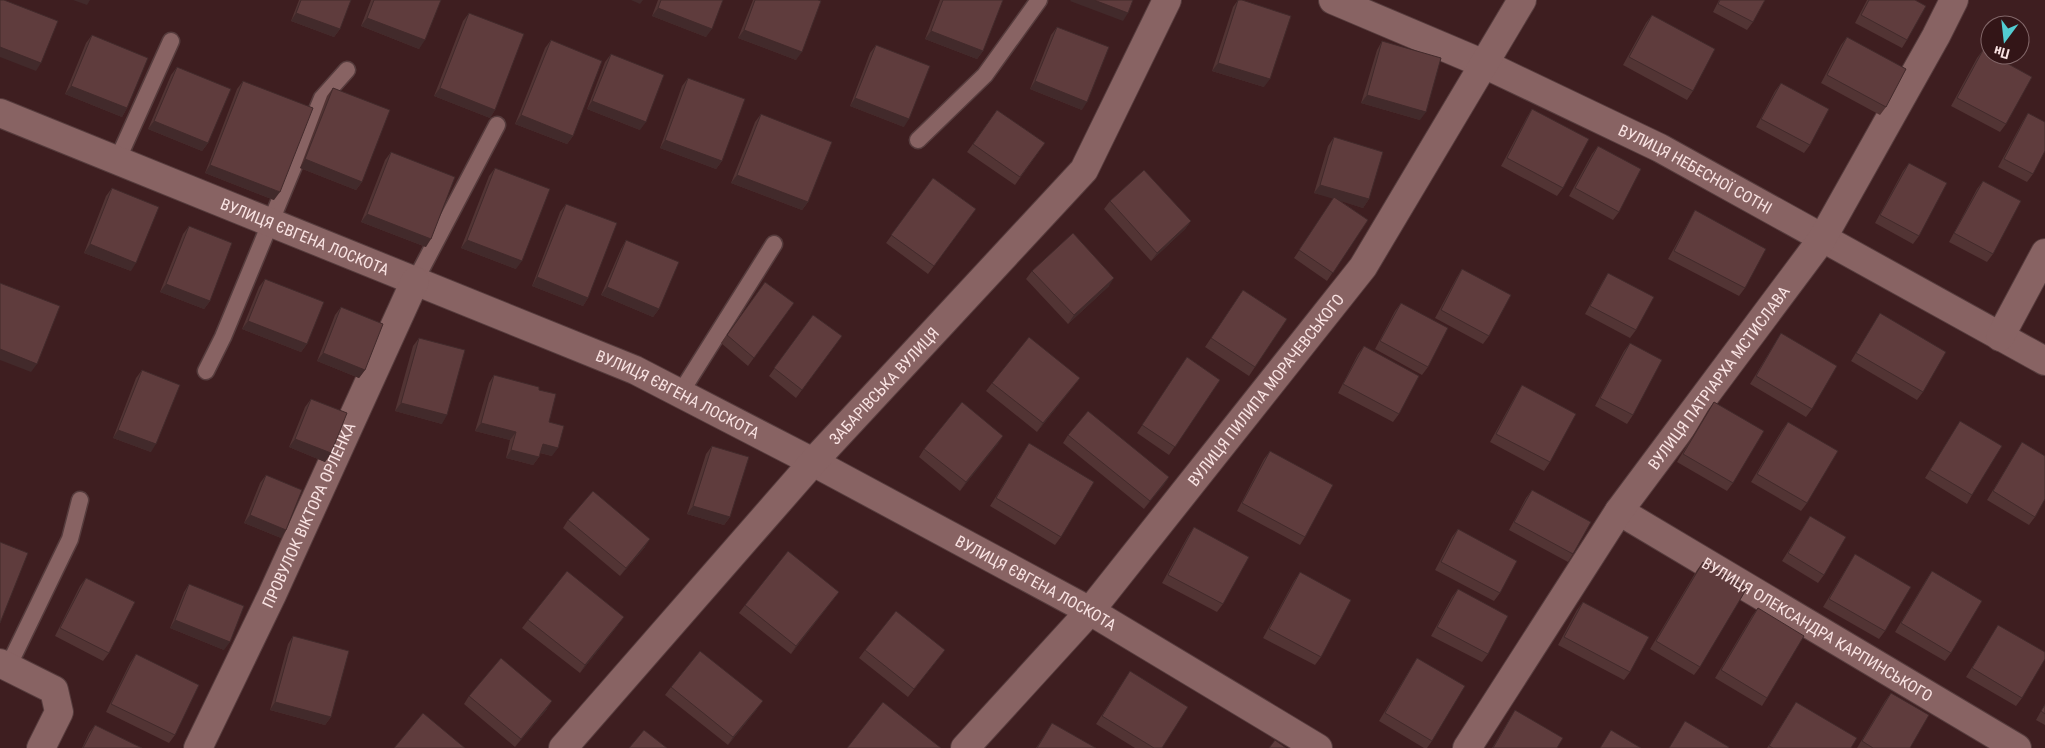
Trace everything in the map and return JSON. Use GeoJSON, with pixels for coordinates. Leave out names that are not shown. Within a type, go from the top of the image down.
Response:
{"type":"FeatureCollection","features":[{"type":"Feature","properties":{"kind":"street","name":"ЗАБАРІВСЬКА ВУЛИЦЯ"},"geometry":{"type":"LineString","coordinates":[[563,748],[813,462],[1084,170],[1167,0]]}},
{"type":"Feature","properties":{"kind":"street","name":"ВУЛИЦЯ НЕБЕСНОЇ СОТНІ"},"geometry":{"type":"LineString","coordinates":[[1333,0],[1484,64],[1660,148],[2045,361]]}},
{"type":"Feature","properties":{"kind":"street","name":"ВУЛИЦЯ ПИЛИПА МОРАЧЕВСЬКОГО"},"geometry":{"type":"LineString","coordinates":[[965,748],[1090,611],[1363,267],[1522,0]]}},
{"type":"Feature","properties":{"kind":"street","name":"ВУЛИЦЯ ПАТРІАРХА МСТИСЛАВА"},"geometry":{"type":"LineString","coordinates":[[1467,748],[1619,511],[1822,239],[1936,36],[1954,0]]}},
{"type":"Feature","properties":{"kind":"street","name":"ВУЛИЦЯ ЄВГЕНА ЛОСКОТА"},"geometry":{"type":"LineString","coordinates":[[0,113],[635,370],[681,392],[1090,611],[1318,748]]}},
{"type":"Feature","properties":{"kind":"street"},"geometry":{"type":"LineString","coordinates":[[2000,337],[2045,253]]}},
{"type":"Feature","properties":{"kind":"street","name":"ПРОВУЛОК ВІКТОРА ОРЛЕНКА"},"geometry":{"type":"LineString","coordinates":[[198,748],[272,596],[415,281]]}},
{"type":"Feature","properties":{"kind":"street","name":"ВУЛИЦЯ ОЛЕКСАНДРА КАРПИНСЬКОГО"},"geometry":{"type":"LineString","coordinates":[[1619,511],[2017,748]]}},
{"type":"Feature","properties":{"kind":"street"},"geometry":{"type":"LineString","coordinates":[[4,665],[54,690],[59,712],[41,748]]}},
{"type":"Feature","properties":{"kind":"lane"},"geometry":{"type":"LineString","coordinates":[[918,140],[985,75],[1039,0]]}},
{"type":"Feature","properties":{"kind":"lane"},"geometry":{"type":"LineString","coordinates":[[117,161],[171,41]]}},
{"type":"Feature","properties":{"kind":"lane"},"geometry":{"type":"LineString","coordinates":[[206,371],[223,337],[269,222],[322,98],[347,70]]}},
{"type":"Feature","properties":{"kind":"lane"},"geometry":{"type":"LineString","coordinates":[[415,281],[497,125]]}},
{"type":"Feature","properties":{"kind":"lane"},"geometry":{"type":"LineString","coordinates":[[681,392],[774,244]]}},
{"type":"Feature","properties":{"kind":"lane"},"geometry":{"type":"LineString","coordinates":[[4,665],[70,539],[80,500]]}},
{"type":"Feature","properties":{"kind":"building"},"geometry":{"type":"Polygon","coordinates":[[[0,0],[58,21],[41,63],[0,47],[0,0]]]}},
{"type":"Feature","properties":{"kind":"building"},"geometry":{"type":"Polygon","coordinates":[[[301,0],[351,0],[340,29],[296,13],[301,0]]]}},
{"type":"Feature","properties":{"kind":"building"},"geometry":{"type":"Polygon","coordinates":[[[374,0],[441,0],[425,40],[367,18],[374,0]]]}},
{"type":"Feature","properties":{"kind":"building"},"geometry":{"type":"Polygon","coordinates":[[[661,0],[723,0],[712,29],[658,8],[661,0]]]}},
{"type":"Feature","properties":{"kind":"building"},"geometry":{"type":"Polygon","coordinates":[[[755,0],[821,1],[802,52],[744,30],[755,0]]]}},
{"type":"Feature","properties":{"kind":"building"},"geometry":{"type":"Polygon","coordinates":[[[943,0],[1003,0],[983,51],[931,31],[943,0]]]}},
{"type":"Feature","properties":{"kind":"building"},"geometry":{"type":"Polygon","coordinates":[[[1094,0],[1133,0],[1128,13],[1094,0]]]}},
{"type":"Feature","properties":{"kind":"building"},"geometry":{"type":"Polygon","coordinates":[[[1238,0],[1291,16],[1270,79],[1218,63],[1238,0]]]}},
{"type":"Feature","properties":{"kind":"building"},"geometry":{"type":"Polygon","coordinates":[[[1720,0],[1765,0],[1753,22],[1718,4],[1720,0]]]}},
{"type":"Feature","properties":{"kind":"building"},"geometry":{"type":"Polygon","coordinates":[[[1869,0],[1915,0],[1926,6],[1907,40],[1861,15],[1869,0]]]}},
{"type":"Feature","properties":{"kind":"building"},"geometry":{"type":"Polygon","coordinates":[[[469,13],[524,34],[495,110],[440,88],[469,13]]]}},
{"type":"Feature","properties":{"kind":"building"},"geometry":{"type":"Polygon","coordinates":[[[1652,15],[1715,49],[1693,91],[1629,57],[1652,15]]]}},
{"type":"Feature","properties":{"kind":"building"},"geometry":{"type":"Polygon","coordinates":[[[1057,27],[1109,47],[1087,102],[1035,81],[1057,27]]]}},
{"type":"Feature","properties":{"kind":"building"},"geometry":{"type":"Polygon","coordinates":[[[92,35],[148,58],[127,108],[71,86],[92,35]]]}},
{"type":"Feature","properties":{"kind":"building"},"geometry":{"type":"Polygon","coordinates":[[[1847,37],[1906,69],[1886,107],[1827,75],[1847,37]]]}},
{"type":"Feature","properties":{"kind":"building"},"geometry":{"type":"Polygon","coordinates":[[[551,40],[602,61],[573,136],[521,115],[551,40]]]}},
{"type":"Feature","properties":{"kind":"building"},"geometry":{"type":"Polygon","coordinates":[[[1382,41],[1441,58],[1426,112],[1367,95],[1382,41]]]}},
{"type":"Feature","properties":{"kind":"building"},"geometry":{"type":"Polygon","coordinates":[[[876,45],[930,66],[909,119],[855,98],[876,45]]]}},
{"type":"Feature","properties":{"kind":"building"},"geometry":{"type":"Polygon","coordinates":[[[611,54],[664,75],[646,122],[592,101],[611,54]]]}},
{"type":"Feature","properties":{"kind":"building"},"geometry":{"type":"Polygon","coordinates":[[[1980,56],[1980,65],[2010,65],[2032,77],[2006,124],[1957,98],[1980,56]]]}},
{"type":"Feature","properties":{"kind":"building"},"geometry":{"type":"Polygon","coordinates":[[[177,67],[231,89],[208,143],[154,121],[177,67]]]}},
{"type":"Feature","properties":{"kind":"building"},"geometry":{"type":"Polygon","coordinates":[[[688,78],[745,99],[722,161],[665,140],[688,78]]]}},
{"type":"Feature","properties":{"kind":"building"},"geometry":{"type":"Polygon","coordinates":[[[243,81],[313,108],[280,192],[210,165],[243,81]]]}},
{"type":"Feature","properties":{"kind":"building"},"geometry":{"type":"Polygon","coordinates":[[[1781,83],[1829,109],[1810,145],[1761,119],[1781,83]]]}},
{"type":"Feature","properties":{"kind":"building"},"geometry":{"type":"Polygon","coordinates":[[[333,88],[390,110],[362,182],[305,159],[333,88]]]}},
{"type":"Feature","properties":{"kind":"building"},"geometry":{"type":"Polygon","coordinates":[[[1532,109],[1589,139],[1563,188],[1507,158],[1532,109]]]}},
{"type":"Feature","properties":{"kind":"building"},"geometry":{"type":"Polygon","coordinates":[[[997,110],[1045,143],[1020,177],[973,144],[997,110]]]}},
{"type":"Feature","properties":{"kind":"building"},"geometry":{"type":"Polygon","coordinates":[[[2028,113],[2045,122],[2045,151],[2033,174],[2004,159],[2028,113]]]}},
{"type":"Feature","properties":{"kind":"building"},"geometry":{"type":"Polygon","coordinates":[[[761,114],[832,142],[808,202],[737,175],[761,114]]]}},
{"type":"Feature","properties":{"kind":"building"},"geometry":{"type":"Polygon","coordinates":[[[1334,137],[1383,152],[1369,199],[1320,185],[1334,137]]]}},
{"type":"Feature","properties":{"kind":"building"},"geometry":{"type":"Polygon","coordinates":[[[1598,146],[1641,169],[1619,212],[1575,188],[1598,146]]]}},
{"type":"Feature","properties":{"kind":"building"},"geometry":{"type":"Polygon","coordinates":[[[391,152],[455,177],[431,239],[367,214],[391,152]]]}},
{"type":"Feature","properties":{"kind":"building"},"geometry":{"type":"Polygon","coordinates":[[[1909,163],[1947,183],[1919,236],[1880,215],[1909,163]]]}},
{"type":"Feature","properties":{"kind":"building"},"geometry":{"type":"Polygon","coordinates":[[[495,168],[550,189],[522,261],[467,240],[495,168]]]}},
{"type":"Feature","properties":{"kind":"building"},"geometry":{"type":"Polygon","coordinates":[[[1144,170],[1191,221],[1157,253],[1110,201],[1144,170]]]}},
{"type":"Feature","properties":{"kind":"building"},"geometry":{"type":"Polygon","coordinates":[[[933,178],[976,209],[934,266],[891,235],[933,178]]]}},
{"type":"Feature","properties":{"kind":"building"},"geometry":{"type":"Polygon","coordinates":[[[1983,181],[2021,201],[1993,254],[1954,233],[1983,181]]]}},
{"type":"Feature","properties":{"kind":"building"},"geometry":{"type":"Polygon","coordinates":[[[112,188],[159,207],[136,263],[90,244],[112,188]]]}},
{"type":"Feature","properties":{"kind":"building"},"geometry":{"type":"Polygon","coordinates":[[[1334,197],[1368,220],[1333,273],[1299,250],[1334,197]]]}},
{"type":"Feature","properties":{"kind":"building"},"geometry":{"type":"Polygon","coordinates":[[[566,204],[617,223],[588,298],[537,277],[566,204]]]}},
{"type":"Feature","properties":{"kind":"building"},"geometry":{"type":"Polygon","coordinates":[[[1695,210],[1766,249],[1745,288],[1674,251],[1695,210]]]}},
{"type":"Feature","properties":{"kind":"building"},"geometry":{"type":"Polygon","coordinates":[[[189,226],[232,243],[210,301],[166,284],[189,226]]]}},
{"type":"Feature","properties":{"kind":"building"},"geometry":{"type":"Polygon","coordinates":[[[1073,233],[1114,278],[1074,315],[1032,271],[1073,233]]]}},
{"type":"Feature","properties":{"kind":"building"},"geometry":{"type":"Polygon","coordinates":[[[626,240],[679,262],[659,309],[607,287],[626,240]]]}},
{"type":"Feature","properties":{"kind":"building"},"geometry":{"type":"Polygon","coordinates":[[[1462,269],[1511,295],[1489,336],[1441,310],[1462,269]]]}},
{"type":"Feature","properties":{"kind":"building"},"geometry":{"type":"Polygon","coordinates":[[[1608,273],[1654,297],[1636,330],[1590,306],[1608,273]]]}},
{"type":"Feature","properties":{"kind":"building"},"geometry":{"type":"Polygon","coordinates":[[[265,279],[324,302],[307,344],[248,321],[265,279]]]}},
{"type":"Feature","properties":{"kind":"building"},"geometry":{"type":"Polygon","coordinates":[[[765,282],[794,303],[754,358],[727,335],[765,282]]]}},
{"type":"Feature","properties":{"kind":"building"},"geometry":{"type":"Polygon","coordinates":[[[0,283],[60,306],[37,364],[0,349],[0,283]]]}},
{"type":"Feature","properties":{"kind":"building"},"geometry":{"type":"Polygon","coordinates":[[[1243,290],[1287,319],[1255,367],[1211,338],[1243,290]]]}},
{"type":"Feature","properties":{"kind":"building"},"geometry":{"type":"Polygon","coordinates":[[[1401,303],[1448,328],[1428,367],[1380,341],[1401,303]]]}},
{"type":"Feature","properties":{"kind":"building"},"geometry":{"type":"Polygon","coordinates":[[[341,307],[383,324],[365,370],[323,353],[341,307]]]}},
{"type":"Feature","properties":{"kind":"building"},"geometry":{"type":"Polygon","coordinates":[[[1880,313],[1946,352],[1923,392],[1856,353],[1880,313]]]}},
{"type":"Feature","properties":{"kind":"building"},"geometry":{"type":"Polygon","coordinates":[[[813,315],[842,336],[802,390],[774,368],[813,315]]]}},
{"type":"Feature","properties":{"kind":"building"},"geometry":{"type":"Polygon","coordinates":[[[1781,333],[1837,366],[1812,409],[1756,376],[1781,333]]]}},
{"type":"Feature","properties":{"kind":"building"},"geometry":{"type":"Polygon","coordinates":[[[1029,337],[1080,378],[1043,423],[992,383],[1029,337]]]}},
{"type":"Feature","properties":{"kind":"building"},"geometry":{"type":"Polygon","coordinates":[[[419,338],[465,350],[447,415],[401,403],[419,338]]]}},
{"type":"Feature","properties":{"kind":"building"},"geometry":{"type":"Polygon","coordinates":[[[1630,343],[1662,360],[1633,415],[1600,398],[1630,343]]]}},
{"type":"Feature","properties":{"kind":"building"},"geometry":{"type":"Polygon","coordinates":[[[1364,346],[1419,376],[1399,414],[1343,384],[1364,346]]]}},
{"type":"Feature","properties":{"kind":"building"},"geometry":{"type":"Polygon","coordinates":[[[1187,357],[1220,380],[1175,447],[1142,425],[1187,357]]]}},
{"type":"Feature","properties":{"kind":"building"},"geometry":{"type":"Polygon","coordinates":[[[142,370],[180,385],[156,444],[118,430],[142,370]]]}},
{"type":"Feature","properties":{"kind":"building"},"geometry":{"type":"Polygon","coordinates":[[[494,375],[539,387],[539,390],[556,394],[549,422],[564,426],[558,448],[543,444],[539,457],[511,450],[516,432],[481,423],[494,375]]]}},
{"type":"Feature","properties":{"kind":"building"},"geometry":{"type":"Polygon","coordinates":[[[1522,385],[1576,414],[1550,462],[1496,434],[1522,385]]]}},
{"type":"Feature","properties":{"kind":"building"},"geometry":{"type":"Polygon","coordinates":[[[311,399],[347,413],[331,453],[295,439],[311,399]]]}},
{"type":"Feature","properties":{"kind":"building"},"geometry":{"type":"Polygon","coordinates":[[[962,402],[1003,436],[966,482],[924,449],[962,402]]]}},
{"type":"Feature","properties":{"kind":"building"},"geometry":{"type":"Polygon","coordinates":[[[1714,402],[1764,431],[1733,483],[1683,454],[1714,402]]]}},
{"type":"Feature","properties":{"kind":"building"},"geometry":{"type":"Polygon","coordinates":[[[1088,411],[1169,477],[1150,501],[1068,435],[1088,411]]]}},
{"type":"Feature","properties":{"kind":"building"},"geometry":{"type":"Polygon","coordinates":[[[1960,421],[2002,446],[1972,495],[1930,470],[1960,421]]]}},
{"type":"Feature","properties":{"kind":"building"},"geometry":{"type":"Polygon","coordinates":[[[1788,422],[1838,451],[1807,503],[1757,474],[1788,422]]]}},
{"type":"Feature","properties":{"kind":"building"},"geometry":{"type":"Polygon","coordinates":[[[2022,442],[2045,456],[2045,499],[2035,517],[1993,491],[2022,442]]]}},
{"type":"Feature","properties":{"kind":"building"},"geometry":{"type":"Polygon","coordinates":[[[1029,443],[1094,482],[1061,537],[996,498],[1029,443]]]}},
{"type":"Feature","properties":{"kind":"building"},"geometry":{"type":"Polygon","coordinates":[[[712,446],[749,457],[730,517],[693,506],[712,446]]]}},
{"type":"Feature","properties":{"kind":"building"},"geometry":{"type":"Polygon","coordinates":[[[1270,451],[1333,485],[1305,537],[1242,503],[1270,451]]]}},
{"type":"Feature","properties":{"kind":"building"},"geometry":{"type":"Polygon","coordinates":[[[266,475],[302,490],[286,530],[250,515],[266,475]]]}},
{"type":"Feature","properties":{"kind":"building"},"geometry":{"type":"Polygon","coordinates":[[[1532,490],[1591,522],[1573,554],[1514,522],[1532,490]]]}},
{"type":"Feature","properties":{"kind":"building"},"geometry":{"type":"Polygon","coordinates":[[[593,491],[650,539],[626,568],[568,520],[593,491]]]}},
{"type":"Feature","properties":{"kind":"building"},"geometry":{"type":"Polygon","coordinates":[[[1810,516],[1846,537],[1824,575],[1788,553],[1810,516]]]}},
{"type":"Feature","properties":{"kind":"building"},"geometry":{"type":"Polygon","coordinates":[[[1194,527],[1249,557],[1223,604],[1168,575],[1194,527]]]}},
{"type":"Feature","properties":{"kind":"building"},"geometry":{"type":"Polygon","coordinates":[[[1458,529],[1517,561],[1500,593],[1441,562],[1458,529]]]}},
{"type":"Feature","properties":{"kind":"building"},"geometry":{"type":"Polygon","coordinates":[[[0,542],[28,553],[0,623],[0,542]]]}},
{"type":"Feature","properties":{"kind":"building"},"geometry":{"type":"Polygon","coordinates":[[[788,551],[839,592],[796,646],[745,605],[788,551]]]}},
{"type":"Feature","properties":{"kind":"building"},"geometry":{"type":"Polygon","coordinates":[[[1855,554],[1911,587],[1885,631],[1829,599],[1855,554]]]}},
{"type":"Feature","properties":{"kind":"building"},"geometry":{"type":"Polygon","coordinates":[[[1703,562],[1747,588],[1700,667],[1656,641],[1703,562]]]}},
{"type":"Feature","properties":{"kind":"building"},"geometry":{"type":"Polygon","coordinates":[[[567,571],[624,617],[585,665],[528,620],[567,571]]]}},
{"type":"Feature","properties":{"kind":"building"},"geometry":{"type":"Polygon","coordinates":[[[1932,571],[1982,601],[1951,653],[1901,623],[1932,571]]]}},
{"type":"Feature","properties":{"kind":"building"},"geometry":{"type":"Polygon","coordinates":[[[1300,572],[1351,600],[1321,657],[1269,629],[1300,572]]]}},
{"type":"Feature","properties":{"kind":"building"},"geometry":{"type":"Polygon","coordinates":[[[86,578],[135,602],[109,653],[60,628],[86,578]]]}},
{"type":"Feature","properties":{"kind":"building"},"geometry":{"type":"Polygon","coordinates":[[[189,584],[244,606],[230,642],[175,620],[189,584]]]}},
{"type":"Feature","properties":{"kind":"building"},"geometry":{"type":"Polygon","coordinates":[[[1458,589],[1508,616],[1488,654],[1437,627],[1458,589]]]}},
{"type":"Feature","properties":{"kind":"building"},"geometry":{"type":"Polygon","coordinates":[[[1583,602],[1649,637],[1630,672],[1564,637],[1583,602]]]}},
{"type":"Feature","properties":{"kind":"building"},"geometry":{"type":"Polygon","coordinates":[[[1758,608],[1804,636],[1767,698],[1721,670],[1758,608]]]}},
{"type":"Feature","properties":{"kind":"building"},"geometry":{"type":"Polygon","coordinates":[[[896,611],[945,650],[914,689],[865,650],[896,611]]]}},
{"type":"Feature","properties":{"kind":"building"},"geometry":{"type":"Polygon","coordinates":[[[1998,625],[2045,652],[2045,659],[2022,698],[1972,668],[1998,625]]]}},
{"type":"Feature","properties":{"kind":"building"},"geometry":{"type":"Polygon","coordinates":[[[293,636],[349,651],[331,717],[275,702],[293,636]]]}},
{"type":"Feature","properties":{"kind":"building"},"geometry":{"type":"Polygon","coordinates":[[[700,651],[763,701],[733,737],[671,687],[700,651]]]}},
{"type":"Feature","properties":{"kind":"building"},"geometry":{"type":"Polygon","coordinates":[[[136,654],[199,685],[175,735],[111,704],[136,654]]]}},
{"type":"Feature","properties":{"kind":"building"},"geometry":{"type":"Polygon","coordinates":[[[501,658],[552,701],[521,739],[469,696],[501,658]]]}},
{"type":"Feature","properties":{"kind":"building"},"geometry":{"type":"Polygon","coordinates":[[[1417,658],[1465,686],[1432,741],[1385,713],[1417,658]]]}},
{"type":"Feature","properties":{"kind":"building"},"geometry":{"type":"Polygon","coordinates":[[[1130,671],[1188,707],[1162,748],[1154,748],[1102,716],[1130,671]]]}},
{"type":"Feature","properties":{"kind":"building"},"geometry":{"type":"Polygon","coordinates":[[[1891,693],[1929,715],[1910,748],[1873,748],[1862,741],[1891,693]]]}},
{"type":"Feature","properties":{"kind":"building"},"geometry":{"type":"Polygon","coordinates":[[[883,702],[941,748],[847,748],[883,702]]]}},
{"type":"Feature","properties":{"kind":"building"},"geometry":{"type":"Polygon","coordinates":[[[1796,702],[1857,738],[1851,748],[1773,748],[1769,746],[1796,702]]]}},
{"type":"Feature","properties":{"kind":"building"},"geometry":{"type":"Polygon","coordinates":[[[2045,705],[2045,714],[2041,711],[2045,705]]]}},
{"type":"Feature","properties":{"kind":"building"},"geometry":{"type":"Polygon","coordinates":[[[1515,710],[1563,738],[1557,748],[1493,748],[1515,710]]]}},
{"type":"Feature","properties":{"kind":"building"},"geometry":{"type":"Polygon","coordinates":[[[423,713],[465,748],[394,748],[423,713]]]}},
{"type":"Feature","properties":{"kind":"building"},"geometry":{"type":"Polygon","coordinates":[[[1685,721],[1729,747],[1669,748],[1685,721]]]}},
{"type":"Feature","properties":{"kind":"building"},"geometry":{"type":"Polygon","coordinates":[[[1052,723],[1096,748],[1037,748],[1052,723]]]}},
{"type":"Feature","properties":{"kind":"building"},"geometry":{"type":"Polygon","coordinates":[[[95,725],[142,748],[83,748],[95,725]]]}},
{"type":"Feature","properties":{"kind":"building"},"geometry":{"type":"Polygon","coordinates":[[[644,730],[667,748],[629,748],[644,730]]]}},
{"type":"Feature","properties":{"kind":"building"},"geometry":{"type":"Polygon","coordinates":[[[1611,730],[1641,748],[1600,748],[1611,730]]]}},
{"type":"Feature","properties":{"kind":"building"},"geometry":{"type":"Polygon","coordinates":[[[1275,740],[1286,748],[1269,748],[1275,740]]]}}]}
